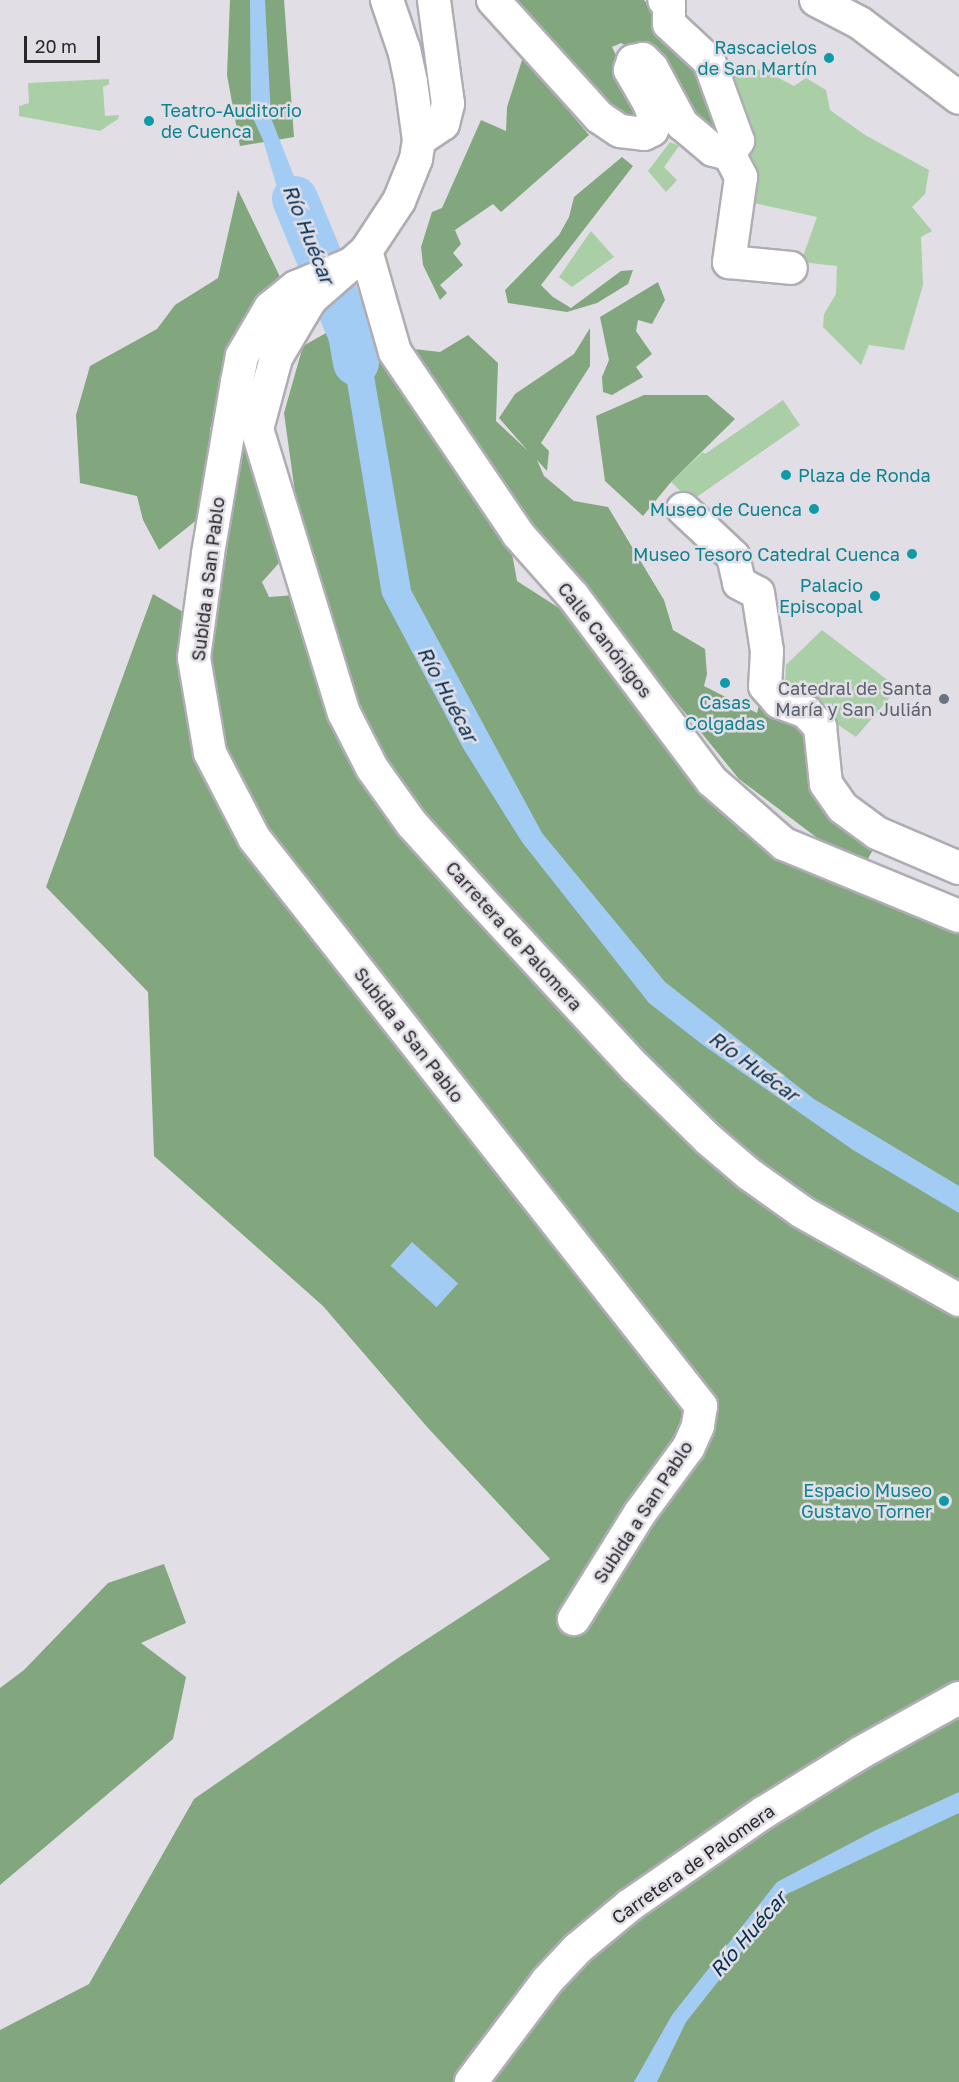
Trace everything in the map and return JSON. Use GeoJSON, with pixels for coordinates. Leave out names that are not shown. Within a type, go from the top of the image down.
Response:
{"type":"FeatureCollection","features":[{"type":"Feature","properties":{"kind":"street"},"geometry":{"type":"LineString","coordinates":[[257,429],[276,358],[305,299],[359,258],[399,201],[410,177],[419,140],[404,50],[387,0]]}},
{"type":"Feature","properties":{"kind":"street"},"geometry":{"type":"LineString","coordinates":[[419,140],[443,124],[448,104],[434,0]]}},
{"type":"Feature","properties":{"kind":"street"},"geometry":{"type":"LineString","coordinates":[[494,0],[599,117],[620,131],[632,135],[644,134],[652,130],[656,120],[630,70],[633,61],[643,59],[652,68],[682,124],[713,150],[729,154],[741,177],[729,262],[791,268]]}},
{"type":"Feature","properties":{"kind":"street"},"geometry":{"type":"LineString","coordinates":[[816,0],[860,23],[959,98]]}},
{"type":"Feature","properties":{"kind":"street"},"geometry":{"type":"LineString","coordinates":[[667,2],[669,24],[709,61],[738,141],[729,154]]}},
{"type":"Feature","properties":{"kind":"street","name":"Calle Canónigos"},"geometry":{"type":"LineString","coordinates":[[359,258],[395,352],[518,534],[573,596],[712,781],[784,844],[959,916]]}},
{"type":"Feature","properties":{"kind":"street"},"geometry":{"type":"LineString","coordinates":[[237,382],[242,356],[259,323],[283,296],[305,299]]}},
{"type":"Feature","properties":{"kind":"street","name":"Carretera de Palomera"},"geometry":{"type":"LineString","coordinates":[[237,382],[257,429],[344,713],[372,768],[402,811],[603,1033],[708,1139],[749,1174],[802,1212],[959,1300]]}},
{"type":"Feature","properties":{"kind":"street","name":"Subida a San Pablo"},"geometry":{"type":"LineString","coordinates":[[237,382],[208,554],[194,658],[210,753],[254,838],[700,1407],[698,1426],[688,1448],[640,1513],[574,1618]]}},
{"type":"Feature","properties":{"kind":"street"},"geometry":{"type":"LineString","coordinates":[[683,509],[732,556],[739,583],[758,593],[766,651],[765,686],[779,702],[806,712],[820,727],[826,784],[843,808],[877,833],[959,867]]}},
{"type":"Feature","properties":{"kind":"street","name":"Carretera de Palomera"},"geometry":{"type":"LineString","coordinates":[[471,2082],[548,1981],[577,1948],[630,1905],[754,1819],[860,1753],[959,1698]]}},
{"type":"Feature","properties":{"kind":"green space"},"geometry":{"type":"Polygon","coordinates":[[[230,0],[284,0],[294,137],[240,146],[227,75],[230,0]]]}},
{"type":"Feature","properties":{"kind":"green space"},"geometry":{"type":"Polygon","coordinates":[[[512,0],[644,0],[703,74],[721,143],[698,125],[657,63],[621,43],[612,47],[645,112],[636,123],[616,115],[512,0]]]}},
{"type":"Feature","properties":{"kind":"green space"},"geometry":{"type":"Polygon","coordinates":[[[523,57],[589,135],[501,212],[493,204],[455,230],[461,244],[453,253],[463,265],[440,285],[447,293],[440,300],[423,265],[421,247],[432,212],[442,208],[481,120],[506,131],[507,107],[523,57]]]}},
{"type":"Feature","properties":{"kind":"green space"},"geometry":{"type":"Polygon","coordinates":[[[716,57],[769,73],[794,86],[806,78],[826,90],[830,110],[865,135],[929,170],[925,194],[912,207],[932,231],[921,237],[923,285],[904,350],[869,345],[861,365],[823,327],[824,314],[836,294],[837,266],[801,262],[817,217],[745,201],[716,57]]]}},
{"type":"Feature","properties":{"kind":"green space"},"geometry":{"type":"Polygon","coordinates":[[[109,79],[109,84],[103,87],[105,116],[119,115],[118,119],[100,131],[19,116],[19,106],[29,103],[28,83],[109,79]]]}},
{"type":"Feature","properties":{"kind":"green space"},"geometry":{"type":"Polygon","coordinates":[[[670,142],[679,146],[664,167],[677,180],[666,192],[648,171],[670,142]]]}},
{"type":"Feature","properties":{"kind":"green space"},"geometry":{"type":"Polygon","coordinates":[[[622,157],[633,166],[541,285],[553,297],[571,308],[621,271],[633,270],[628,284],[597,303],[567,312],[508,303],[505,290],[559,235],[569,217],[574,197],[622,157]]]}},
{"type":"Feature","properties":{"kind":"green space"},"geometry":{"type":"Polygon","coordinates":[[[238,190],[296,310],[247,382],[210,428],[208,511],[159,550],[143,520],[137,496],[80,483],[76,415],[90,366],[157,329],[175,305],[218,278],[238,190]]]}},
{"type":"Feature","properties":{"kind":"green space"},"geometry":{"type":"Polygon","coordinates":[[[591,231],[614,257],[572,287],[559,277],[591,231]]]}},
{"type":"Feature","properties":{"kind":"green space"},"geometry":{"type":"Polygon","coordinates":[[[658,282],[665,300],[652,324],[638,320],[636,331],[652,354],[636,367],[643,377],[612,395],[603,392],[602,377],[609,360],[600,317],[658,282]]]}},
{"type":"Feature","properties":{"kind":"green space"},"geometry":{"type":"Polygon","coordinates":[[[363,312],[449,432],[508,531],[517,581],[559,608],[593,638],[740,831],[812,874],[898,898],[959,929],[959,2082],[0,2082],[0,2030],[89,1984],[194,1799],[398,1658],[550,1559],[428,1428],[323,1306],[154,1156],[148,992],[46,887],[153,594],[215,631],[243,441],[279,563],[262,582],[269,597],[309,594],[284,413],[303,346],[363,312]]]}},
{"type":"Feature","properties":{"kind":"green space"},"geometry":{"type":"Polygon","coordinates":[[[590,328],[590,366],[541,443],[549,451],[547,471],[537,460],[544,476],[574,501],[608,507],[664,600],[673,630],[705,649],[707,674],[704,686],[757,713],[764,683],[806,712],[826,785],[874,848],[861,871],[739,779],[603,612],[519,520],[414,349],[440,352],[468,335],[498,363],[496,421],[528,451],[499,418],[515,394],[574,354],[590,328]]]}},
{"type":"Feature","properties":{"kind":"green space"},"geometry":{"type":"Polygon","coordinates":[[[644,395],[707,395],[735,419],[671,482],[643,516],[605,481],[596,416],[644,395]]]}},
{"type":"Feature","properties":{"kind":"green space"},"geometry":{"type":"Polygon","coordinates":[[[783,400],[800,425],[691,501],[671,482],[703,452],[705,454],[783,400]]]}},
{"type":"Feature","properties":{"kind":"green space"},"geometry":{"type":"Polygon","coordinates":[[[822,630],[898,688],[856,737],[803,701],[785,682],[786,665],[822,630]]]}},
{"type":"Feature","properties":{"kind":"green space"},"geometry":{"type":"Polygon","coordinates":[[[164,1564],[186,1623],[141,1643],[186,1677],[173,1739],[0,1885],[0,1688],[24,1670],[108,1583],[164,1564]]]}},
{"type":"Feature","properties":{"kind":"water"},"geometry":{"type":"Polygon","coordinates":[[[250,0],[265,0],[271,118],[326,257],[301,268],[263,140],[251,114],[250,0]]]}},
{"type":"Feature","properties":{"kind":"water"},"geometry":{"type":"Polygon","coordinates":[[[350,294],[366,329],[411,590],[542,833],[665,982],[814,1099],[959,1186],[959,1213],[853,1150],[703,1045],[649,1003],[522,842],[463,748],[382,595],[342,352],[322,311],[350,294]]]}},
{"type":"Feature","properties":{"kind":"water"},"geometry":{"type":"Polygon","coordinates":[[[412,1242],[458,1283],[437,1307],[391,1266],[412,1242]]]}},
{"type":"Feature","properties":{"kind":"water"},"geometry":{"type":"Polygon","coordinates":[[[959,1792],[959,1813],[787,1894],[686,2022],[657,2082],[634,2082],[672,2015],[777,1882],[876,1830],[959,1792]]]}},
{"type":"Feature","properties":{"kind":"waterway","name":"Río Huécar"},"geometry":{"type":"LineString","coordinates":[[295,199],[351,334],[356,363]]}},
{"type":"Feature","properties":{"kind":"place","name":"Rascacielos de San Martín"},"geometry":{"type":"Point","coordinates":[829,58]}},
{"type":"Feature","properties":{"kind":"place","name":"Teatro-Auditorio de Cuenca"},"geometry":{"type":"Point","coordinates":[149,121]}},
{"type":"Feature","properties":{"kind":"place","name":"Plaza de Ronda"},"geometry":{"type":"Point","coordinates":[786,475]}},
{"type":"Feature","properties":{"kind":"place","name":"Museo de Cuenca"},"geometry":{"type":"Point","coordinates":[814,509]}},
{"type":"Feature","properties":{"kind":"place","name":"Museo Tesoro Catedral Cuenca"},"geometry":{"type":"Point","coordinates":[912,554]}},
{"type":"Feature","properties":{"kind":"place","name":"Palacio Episcopal"},"geometry":{"type":"Point","coordinates":[875,596]}},
{"type":"Feature","properties":{"kind":"place","name":"Casas Colgadas"},"geometry":{"type":"Point","coordinates":[725,683]}},
{"type":"Feature","properties":{"kind":"place","name":"Catedral de Santa María y San Julián"},"geometry":{"type":"Point","coordinates":[944,699]}},
{"type":"Feature","properties":{"kind":"place","name":"Espacio Museo Gustavo Torner"},"geometry":{"type":"Point","coordinates":[944,1501]}}]}
